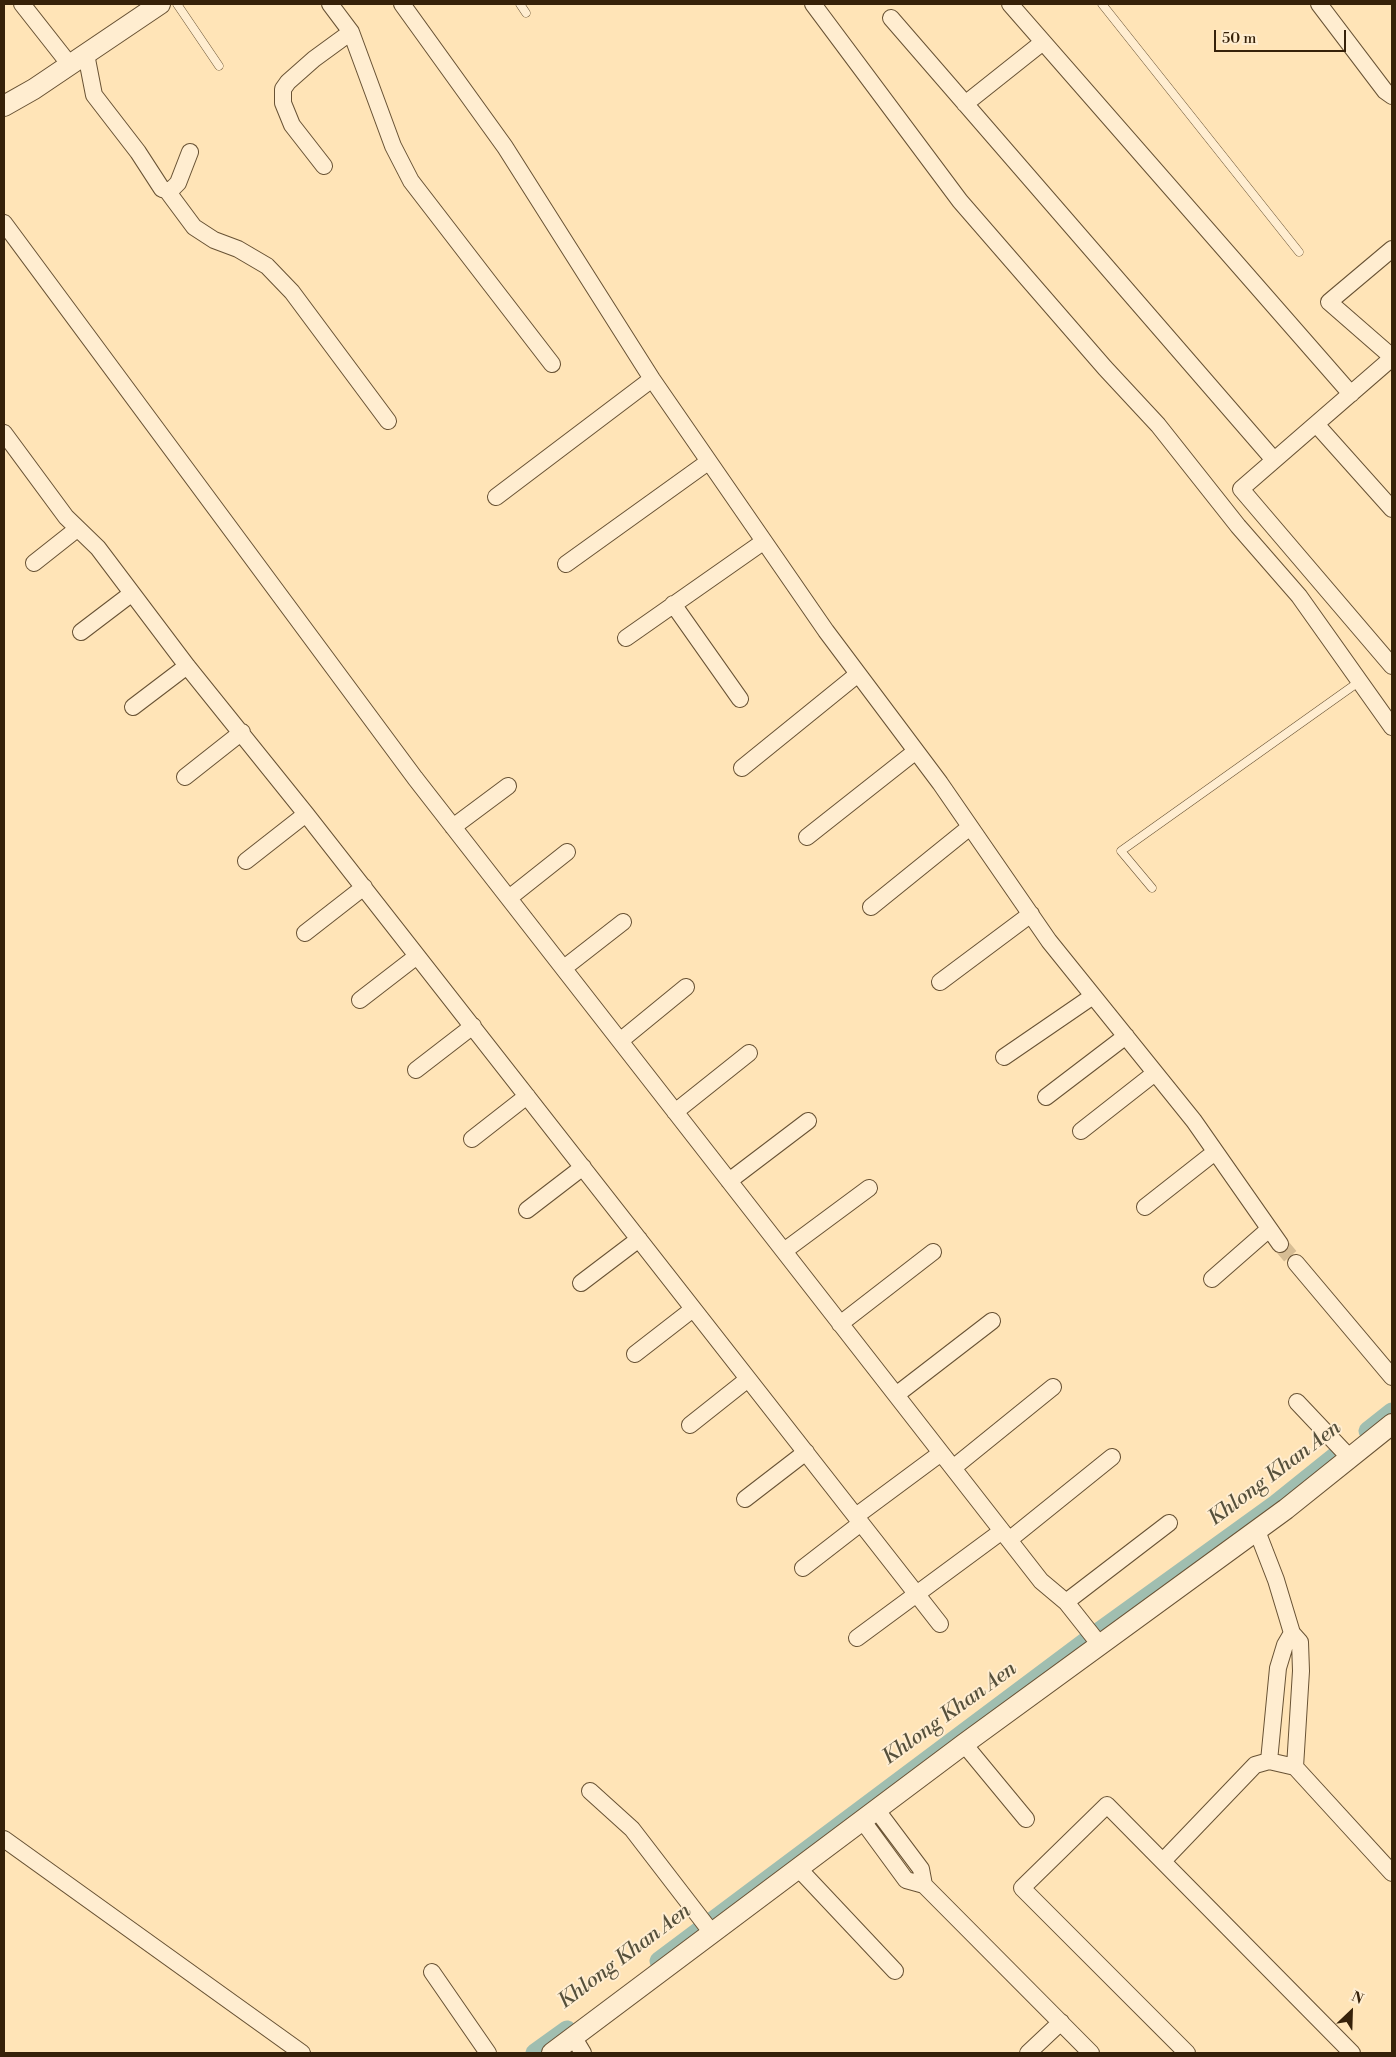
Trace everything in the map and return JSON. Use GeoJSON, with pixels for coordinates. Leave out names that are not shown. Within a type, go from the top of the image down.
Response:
{"type":"FeatureCollection","features":[{"type":"Feature","properties":{"kind":"street"},"geometry":{"type":"LineString","coordinates":[[4,106],[160,4]]}},
{"type":"Feature","properties":{"kind":"street"},"geometry":{"type":"LineString","coordinates":[[330,4],[351,32],[393,146],[411,181],[552,364]]}},
{"type":"Feature","properties":{"kind":"street"},"geometry":{"type":"LineString","coordinates":[[402,4],[505,147],[652,379],[763,542],[916,751],[1031,914],[1215,1152],[1268,1230],[1280,1244]]}},
{"type":"Feature","properties":{"kind":"street"},"geometry":{"type":"LineString","coordinates":[[813,4],[960,201],[1158,425],[1238,526],[1300,596],[1392,727]]}},
{"type":"Feature","properties":{"kind":"street"},"geometry":{"type":"LineString","coordinates":[[1010,4],[1351,394]]}},
{"type":"Feature","properties":{"kind":"street"},"geometry":{"type":"LineString","coordinates":[[1319,4],[1385,91],[1392,96]]}},
{"type":"Feature","properties":{"kind":"street"},"geometry":{"type":"LineString","coordinates":[[26,5],[78,59],[94,95],[138,152],[160,187],[168,192],[194,227],[214,240],[238,249],[267,266],[286,286],[388,421]]}},
{"type":"Feature","properties":{"kind":"street"},"geometry":{"type":"LineString","coordinates":[[891,18],[1274,460]]}},
{"type":"Feature","properties":{"kind":"street"},"geometry":{"type":"LineString","coordinates":[[324,166],[292,125],[283,103],[283,90],[288,82],[314,59],[351,32]]}},
{"type":"Feature","properties":{"kind":"street"},"geometry":{"type":"LineString","coordinates":[[966,104],[1043,42]]}},
{"type":"Feature","properties":{"kind":"street"},"geometry":{"type":"LineString","coordinates":[[168,192],[178,182],[190,152]]}},
{"type":"Feature","properties":{"kind":"street"},"geometry":{"type":"LineString","coordinates":[[4,223],[453,827],[1041,1581],[1070,1607],[1096,1641]]}},
{"type":"Feature","properties":{"kind":"street"},"geometry":{"type":"LineString","coordinates":[[1392,249],[1329,302],[1392,358],[1241,489],[1392,666]]}},
{"type":"Feature","properties":{"kind":"street"},"geometry":{"type":"LineString","coordinates":[[496,497],[652,379]]}},
{"type":"Feature","properties":{"kind":"street"},"geometry":{"type":"LineString","coordinates":[[1316,424],[1392,509]]}},
{"type":"Feature","properties":{"kind":"street"},"geometry":{"type":"LineString","coordinates":[[4,433],[66,517],[98,548],[187,666],[242,732],[364,887],[940,1624]]}},
{"type":"Feature","properties":{"kind":"street"},"geometry":{"type":"LineString","coordinates":[[566,564],[708,462]]}},
{"type":"Feature","properties":{"kind":"street"},"geometry":{"type":"LineString","coordinates":[[34,563],[78,529]]}},
{"type":"Feature","properties":{"kind":"street"},"geometry":{"type":"LineString","coordinates":[[626,638],[763,542]]}},
{"type":"Feature","properties":{"kind":"street"},"geometry":{"type":"LineString","coordinates":[[81,632],[131,594]]}},
{"type":"Feature","properties":{"kind":"street"},"geometry":{"type":"LineString","coordinates":[[673,604],[740,699]]}},
{"type":"Feature","properties":{"kind":"street"},"geometry":{"type":"LineString","coordinates":[[133,707],[187,666]]}},
{"type":"Feature","properties":{"kind":"street"},"geometry":{"type":"LineString","coordinates":[[742,768],[858,674]]}},
{"type":"Feature","properties":{"kind":"street"},"geometry":{"type":"LineString","coordinates":[[185,777],[242,732]]}},
{"type":"Feature","properties":{"kind":"street"},"geometry":{"type":"LineString","coordinates":[[807,837],[916,751]]}},
{"type":"Feature","properties":{"kind":"street"},"geometry":{"type":"LineString","coordinates":[[453,827],[508,786]]}},
{"type":"Feature","properties":{"kind":"street"},"geometry":{"type":"LineString","coordinates":[[246,861],[306,814]]}},
{"type":"Feature","properties":{"kind":"street"},"geometry":{"type":"LineString","coordinates":[[871,907],[970,827]]}},
{"type":"Feature","properties":{"kind":"street"},"geometry":{"type":"LineString","coordinates":[[509,898],[567,852]]}},
{"type":"Feature","properties":{"kind":"street"},"geometry":{"type":"LineString","coordinates":[[305,933],[364,887]]}},
{"type":"Feature","properties":{"kind":"street"},"geometry":{"type":"LineString","coordinates":[[940,982],[1031,914]]}},
{"type":"Feature","properties":{"kind":"street"},"geometry":{"type":"LineString","coordinates":[[564,968],[623,922]]}},
{"type":"Feature","properties":{"kind":"street"},"geometry":{"type":"LineString","coordinates":[[360,1000],[417,956]]}},
{"type":"Feature","properties":{"kind":"street"},"geometry":{"type":"LineString","coordinates":[[620,1041],[686,987]]}},
{"type":"Feature","properties":{"kind":"street"},"geometry":{"type":"LineString","coordinates":[[1004,1058],[1093,996]]}},
{"type":"Feature","properties":{"kind":"street"},"geometry":{"type":"LineString","coordinates":[[416,1070],[473,1026]]}},
{"type":"Feature","properties":{"kind":"street"},"geometry":{"type":"LineString","coordinates":[[1046,1097],[1126,1036]]}},
{"type":"Feature","properties":{"kind":"street"},"geometry":{"type":"LineString","coordinates":[[675,1112],[750,1053]]}},
{"type":"Feature","properties":{"kind":"street"},"geometry":{"type":"LineString","coordinates":[[1080,1131],[1155,1073]]}},
{"type":"Feature","properties":{"kind":"street"},"geometry":{"type":"LineString","coordinates":[[472,1139],[527,1096]]}},
{"type":"Feature","properties":{"kind":"street"},"geometry":{"type":"LineString","coordinates":[[730,1182],[808,1122]]}},
{"type":"Feature","properties":{"kind":"street"},"geometry":{"type":"LineString","coordinates":[[1145,1207],[1215,1152]]}},
{"type":"Feature","properties":{"kind":"street"},"geometry":{"type":"LineString","coordinates":[[527,1210],[582,1167]]}},
{"type":"Feature","properties":{"kind":"street"},"geometry":{"type":"LineString","coordinates":[[784,1251],[869,1188]]}},
{"type":"Feature","properties":{"kind":"street"},"geometry":{"type":"LineString","coordinates":[[1212,1279],[1268,1230]]}},
{"type":"Feature","properties":{"kind":"street"},"geometry":{"type":"LineString","coordinates":[[582,1283],[638,1239]]}},
{"type":"Feature","properties":{"kind":"street"},"geometry":{"type":"LineString","coordinates":[[840,1324],[933,1252]]}},
{"type":"Feature","properties":{"kind":"street"},"geometry":{"type":"LineString","coordinates":[[1296,1263],[1392,1377]]}},
{"type":"Feature","properties":{"kind":"street"},"geometry":{"type":"LineString","coordinates":[[635,1354],[693,1309]]}},
{"type":"Feature","properties":{"kind":"street"},"geometry":{"type":"LineString","coordinates":[[896,1395],[992,1321]]}},
{"type":"Feature","properties":{"kind":"street"},"geometry":{"type":"LineString","coordinates":[[690,1425],[748,1379]]}},
{"type":"Feature","properties":{"kind":"street"},"geometry":{"type":"LineString","coordinates":[[953,1468],[1053,1387]]}},
{"type":"Feature","properties":{"kind":"street"},"geometry":{"type":"LineString","coordinates":[[1297,1402],[1349,1457]]}},
{"type":"Feature","properties":{"kind":"street"},"geometry":{"type":"LineString","coordinates":[[552,2053],[579,2046],[710,1931],[964,1744],[1096,1641],[1257,1531],[1392,1424]]}},
{"type":"Feature","properties":{"kind":"street"},"geometry":{"type":"LineString","coordinates":[[745,1499],[806,1452]]}},
{"type":"Feature","properties":{"kind":"street"},"geometry":{"type":"LineString","coordinates":[[803,1568],[858,1520],[941,1453]]}},
{"type":"Feature","properties":{"kind":"street"},"geometry":{"type":"LineString","coordinates":[[857,1638],[916,1594],[1006,1536],[1112,1457]]}},
{"type":"Feature","properties":{"kind":"street"},"geometry":{"type":"LineString","coordinates":[[1070,1607],[1169,1523]]}},
{"type":"Feature","properties":{"kind":"street"},"geometry":{"type":"LineString","coordinates":[[1257,1531],[1276,1580],[1292,1633],[1300,1642],[1301,1662],[1295,1767]]}},
{"type":"Feature","properties":{"kind":"street"},"geometry":{"type":"LineString","coordinates":[[1269,1761],[1278,1668],[1285,1645],[1292,1633]]}},
{"type":"Feature","properties":{"kind":"street"},"geometry":{"type":"LineString","coordinates":[[964,1744],[1026,1819]]}},
{"type":"Feature","properties":{"kind":"street"},"geometry":{"type":"LineString","coordinates":[[1163,1861],[1255,1765],[1269,1761],[1295,1767],[1392,1873]]}},
{"type":"Feature","properties":{"kind":"street"},"geometry":{"type":"LineString","coordinates":[[590,1791],[632,1829],[710,1931]]}},
{"type":"Feature","properties":{"kind":"street"},"geometry":{"type":"LineString","coordinates":[[1187,2053],[1022,1888],[1107,1805],[1352,2053]]}},
{"type":"Feature","properties":{"kind":"street"},"geometry":{"type":"LineString","coordinates":[[869,1815],[906,1880],[924,1885],[1091,2053]]}},
{"type":"Feature","properties":{"kind":"street"},"geometry":{"type":"LineString","coordinates":[[4,1840],[302,2053]]}},
{"type":"Feature","properties":{"kind":"street"},"geometry":{"type":"LineString","coordinates":[[798,1868],[895,1971]]}},
{"type":"Feature","properties":{"kind":"street"},"geometry":{"type":"LineString","coordinates":[[432,1972],[475,2031],[488,2053]]}},
{"type":"Feature","properties":{"kind":"street"},"geometry":{"type":"LineString","coordinates":[[1028,2053],[1061,2022]]}},
{"type":"Feature","properties":{"kind":"lane"},"geometry":{"type":"LineString","coordinates":[[177,4],[219,66]]}},
{"type":"Feature","properties":{"kind":"lane"},"geometry":{"type":"LineString","coordinates":[[520,4],[526,13]]}},
{"type":"Feature","properties":{"kind":"lane"},"geometry":{"type":"LineString","coordinates":[[1102,4],[1299,252]]}},
{"type":"Feature","properties":{"kind":"lane"},"geometry":{"type":"LineString","coordinates":[[1152,888],[1121,851],[1360,681]]}},
{"type":"Feature","properties":{"kind":"waterway","name":"Khlong Khan Aen"},"geometry":{"type":"LineString","coordinates":[[1368,1431],[1392,1412]]}},
{"type":"Feature","properties":{"kind":"waterway","name":"Khlong Khan Aen"},"geometry":{"type":"LineString","coordinates":[[659,1961],[1097,1633],[1276,1504],[1342,1451]]}},
{"type":"Feature","properties":{"kind":"waterway","name":"Khlong Khan Aen"},"geometry":{"type":"LineString","coordinates":[[535,2053],[567,2030]]}},
{"type":"Feature","properties":{"kind":"tunnel"},"geometry":{"type":"LineString","coordinates":[[1280,1244],[1296,1263]]}}]}
